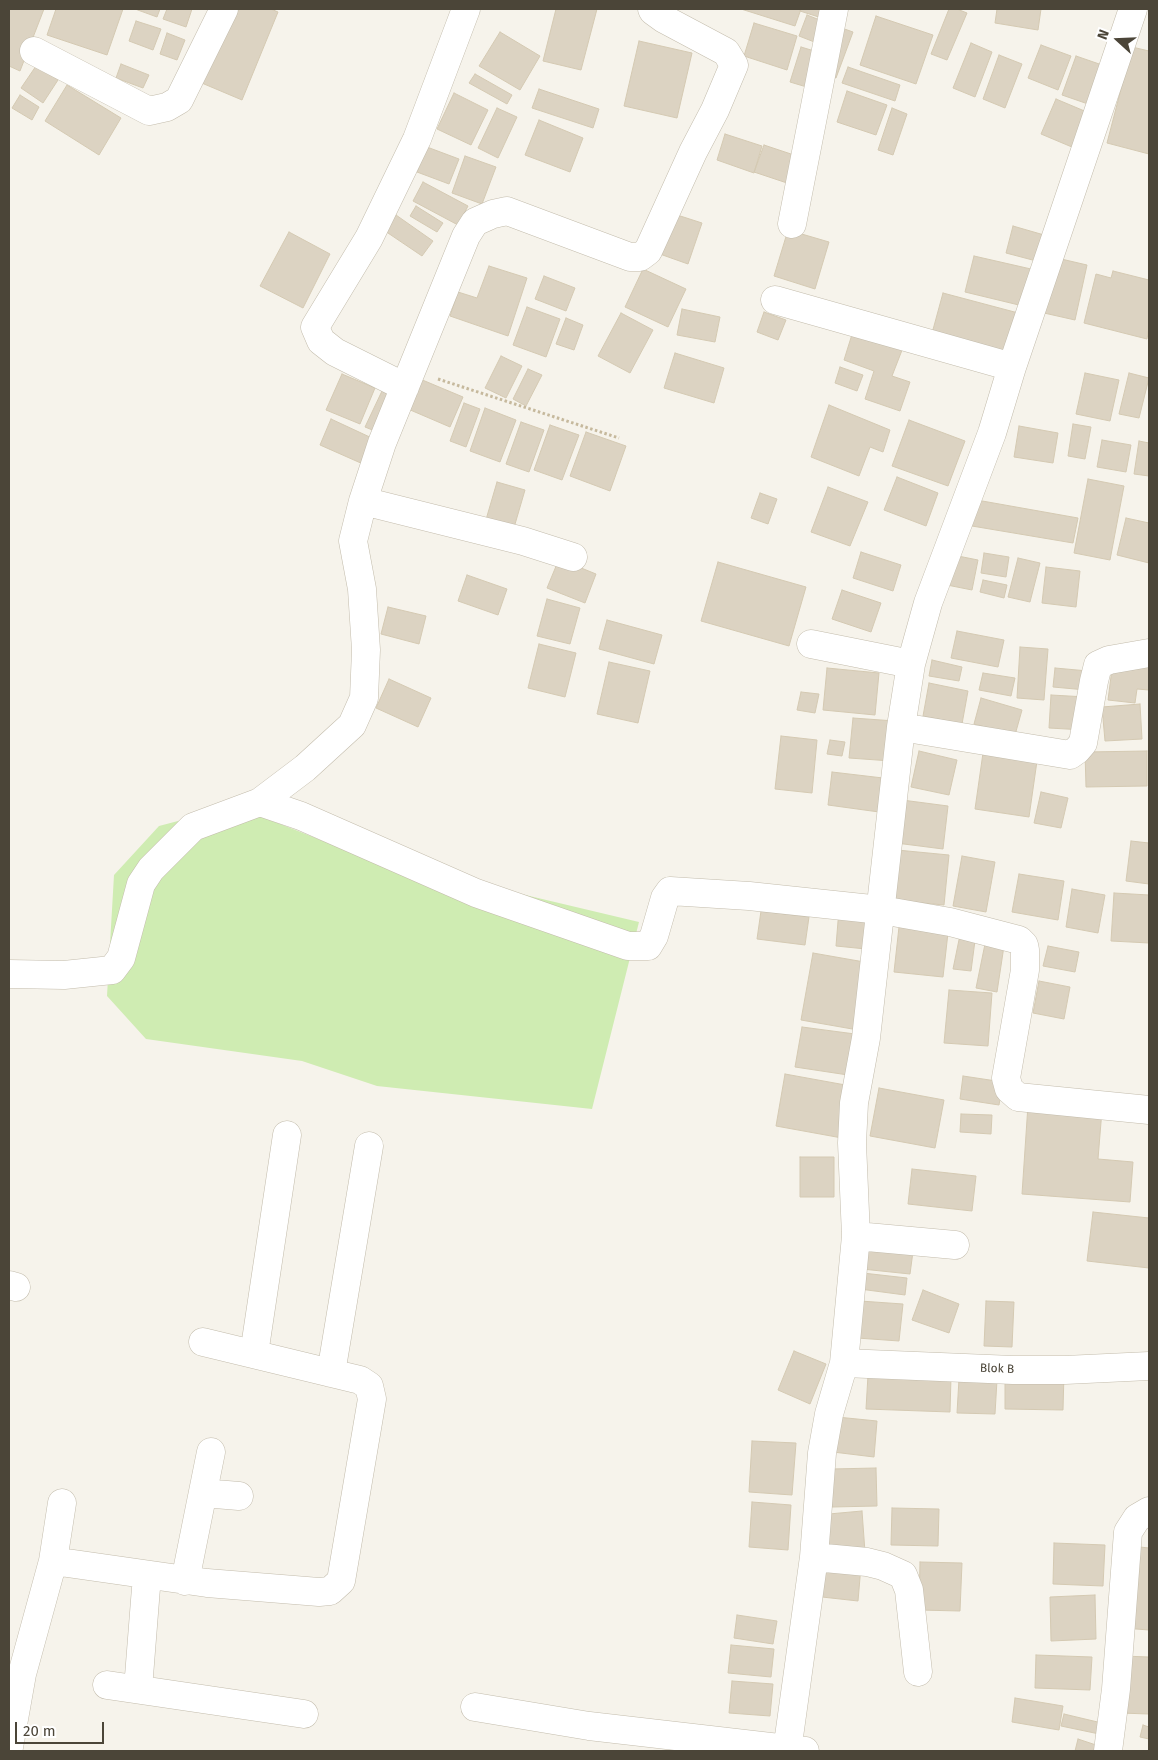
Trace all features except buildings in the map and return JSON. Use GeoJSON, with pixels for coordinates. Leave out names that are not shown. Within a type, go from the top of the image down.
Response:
{"type":"FeatureCollection","features":[{"type":"Feature","properties":{"kind":"street"},"geometry":{"type":"LineString","coordinates":[[34,51],[149,111],[168,107],[179,100],[224,9]]}},
{"type":"Feature","properties":{"kind":"street"},"geometry":{"type":"LineString","coordinates":[[408,379],[335,352],[321,341],[315,327],[368,238],[417,139],[466,9]]}},
{"type":"Feature","properties":{"kind":"street"},"geometry":{"type":"LineString","coordinates":[[9,974],[64,975],[112,970],[121,958],[141,884],[151,870],[193,827],[260,802],[305,768],[352,725],[364,698],[366,650],[362,589],[353,541],[362,501],[382,443],[466,236],[475,222],[492,214],[507,211],[630,257],[640,257],[648,251],[734,65],[726,52],[664,19],[652,9]]}},
{"type":"Feature","properties":{"kind":"street"},"geometry":{"type":"LineString","coordinates":[[792,224],[834,9]]}},
{"type":"Feature","properties":{"kind":"street"},"geometry":{"type":"LineString","coordinates":[[475,1707],[583,1725],[655,1742],[794,1750],[824,1444],[829,1414],[844,1363],[856,1236],[852,1142],[854,1103],[866,1038],[901,727],[911,664],[928,603],[992,433],[1132,9]]}},
{"type":"Feature","properties":{"kind":"street"},"geometry":{"type":"LineString","coordinates":[[775,300],[1012,368]]}},
{"type":"Feature","properties":{"kind":"street"},"geometry":{"type":"LineString","coordinates":[[362,501],[523,541],[573,557]]}},
{"type":"Feature","properties":{"kind":"street"},"geometry":{"type":"LineString","coordinates":[[811,644],[911,664]]}},
{"type":"Feature","properties":{"kind":"street"},"geometry":{"type":"LineString","coordinates":[[901,727],[1070,755],[1083,743],[1098,665],[1108,660],[1149,653]]}},
{"type":"Feature","properties":{"kind":"street"},"geometry":{"type":"LineString","coordinates":[[260,802],[300,816],[476,893],[628,946],[648,946],[654,936],[665,898],[670,891],[750,896],[881,910],[950,922],[1018,940],[1024,945],[1026,970],[1006,1078],[1009,1089],[1018,1097],[1149,1110]]}},
{"type":"Feature","properties":{"kind":"street"},"geometry":{"type":"LineString","coordinates":[[254,1354],[287,1135]]}},
{"type":"Feature","properties":{"kind":"street"},"geometry":{"type":"LineString","coordinates":[[331,1373],[369,1146]]}},
{"type":"Feature","properties":{"kind":"street"},"geometry":{"type":"LineString","coordinates":[[856,1236],[955,1245]]}},
{"type":"Feature","properties":{"kind":"street"},"geometry":{"type":"LineString","coordinates":[[53,1561],[185,1581],[319,1592],[330,1591],[341,1581],[372,1399],[369,1386],[360,1380],[203,1342]]}},
{"type":"Feature","properties":{"kind":"street","name":"Blok B"},"geometry":{"type":"LineString","coordinates":[[844,1363],[1013,1370],[1065,1370],[1149,1366]]}},
{"type":"Feature","properties":{"kind":"street"},"geometry":{"type":"LineString","coordinates":[[185,1581],[211,1452]]}},
{"type":"Feature","properties":{"kind":"street"},"geometry":{"type":"LineString","coordinates":[[203,1492],[239,1496]]}},
{"type":"Feature","properties":{"kind":"street"},"geometry":{"type":"LineString","coordinates":[[9,1747],[15,1672],[53,1561],[62,1503]]}},
{"type":"Feature","properties":{"kind":"street"},"geometry":{"type":"LineString","coordinates":[[1108,1751],[1116,1689],[1128,1532],[1137,1518],[1149,1511]]}},
{"type":"Feature","properties":{"kind":"street"},"geometry":{"type":"LineString","coordinates":[[814,1557],[867,1562],[883,1566],[903,1575],[908,1590],[918,1672]]}},
{"type":"Feature","properties":{"kind":"street"},"geometry":{"type":"LineString","coordinates":[[138,1689],[147,1575]]}},
{"type":"Feature","properties":{"kind":"street"},"geometry":{"type":"LineString","coordinates":[[107,1685],[304,1714]]}},
{"type":"Feature","properties":{"kind":"path"},"geometry":{"type":"LineString","coordinates":[[408,379],[619,438]]}},
{"type":"Feature","properties":{"kind":"green space"},"geometry":{"type":"Polygon","coordinates":[[[235,806],[361,856],[639,922],[592,1109],[377,1086],[302,1061],[146,1039],[107,996],[114,875],[159,826],[235,806]]]}}]}
